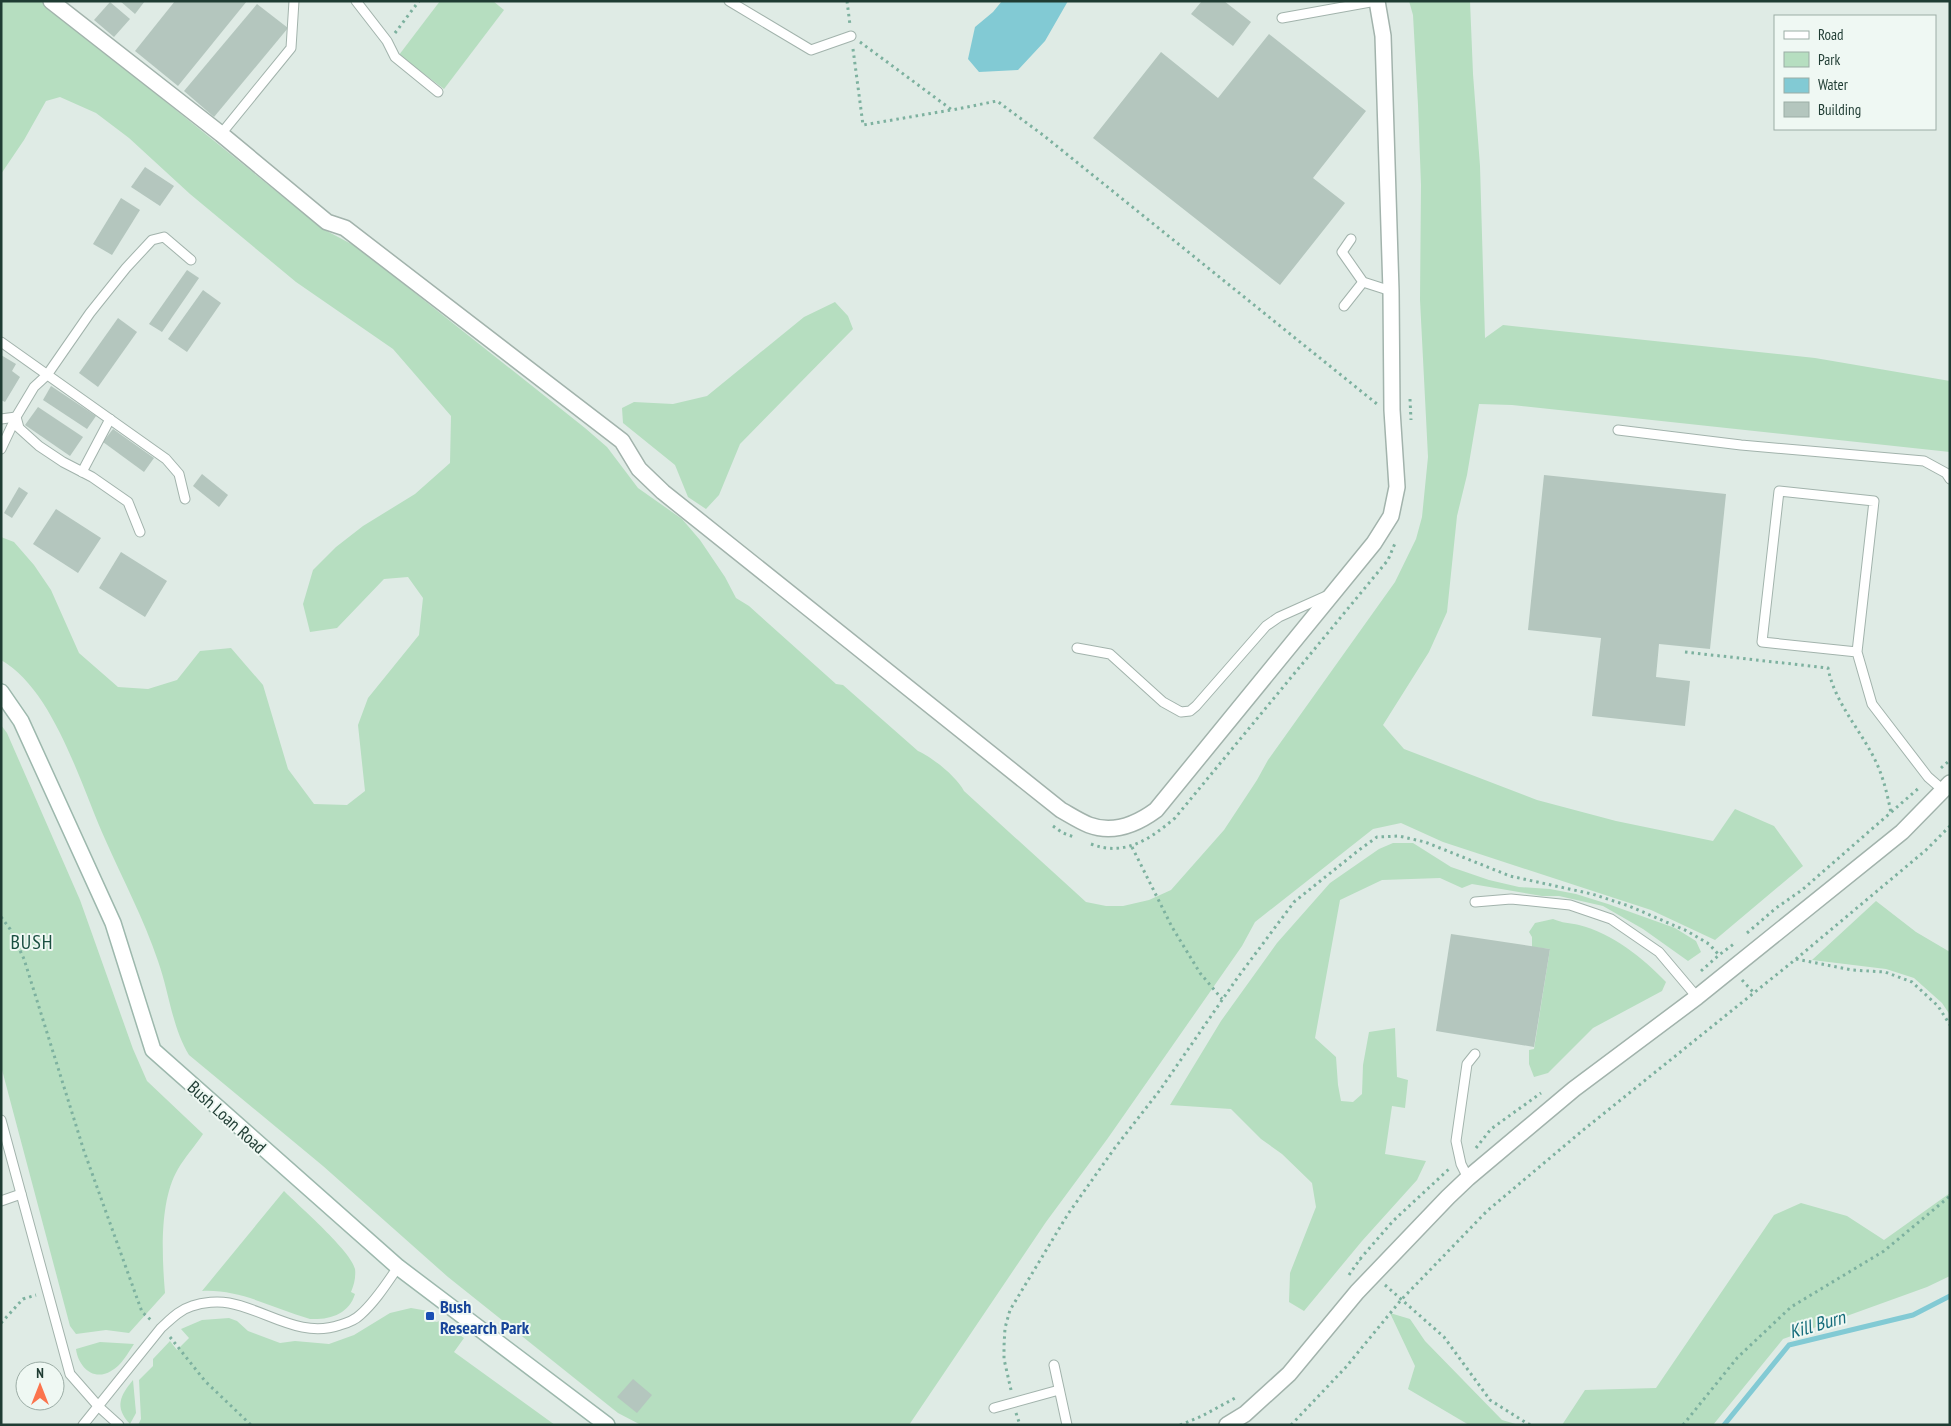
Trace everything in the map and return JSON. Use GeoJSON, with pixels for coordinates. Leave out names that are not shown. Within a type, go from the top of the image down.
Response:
{"type":"FeatureCollection","features":[{"type":"Feature","properties":{"kind":"street"},"geometry":{"type":"LineString","coordinates":[[51,1],[221,134],[327,222],[346,228],[622,441],[640,469],[662,492],[1061,810],[1090,825],[1117,828],[1141,821],[1156,810],[1374,543],[1391,516],[1397,487],[1392,410],[1391,291],[1383,36],[1377,1]]}},
{"type":"Feature","properties":{"kind":"street","name":"Bush Loan Road"},"geometry":{"type":"LineString","coordinates":[[1,692],[21,721],[113,923],[152,1050],[398,1267],[608,1425]]}},
{"type":"Feature","properties":{"kind":"street"},"geometry":{"type":"LineString","coordinates":[[1227,1425],[1245,1414],[1289,1374],[1357,1292],[1468,1178],[1574,1089],[1697,997],[1902,832],[1946,787]]}},
{"type":"Feature","properties":{"kind":"lane"},"geometry":{"type":"LineString","coordinates":[[221,134],[291,48],[294,1]]}},
{"type":"Feature","properties":{"kind":"lane"},"geometry":{"type":"LineString","coordinates":[[356,1],[387,41],[395,57],[438,92]]}},
{"type":"Feature","properties":{"kind":"lane"},"geometry":{"type":"LineString","coordinates":[[729,1],[811,50],[851,36]]}},
{"type":"Feature","properties":{"kind":"lane"},"geometry":{"type":"LineString","coordinates":[[1282,18],[1377,1]]}},
{"type":"Feature","properties":{"kind":"lane"},"geometry":{"type":"LineString","coordinates":[[1,449],[16,417],[34,387],[47,374],[126,268],[152,240],[164,237],[191,260]]}},
{"type":"Feature","properties":{"kind":"lane"},"geometry":{"type":"LineString","coordinates":[[1351,239],[1342,252],[1363,282],[1391,291]]}},
{"type":"Feature","properties":{"kind":"lane"},"geometry":{"type":"LineString","coordinates":[[1344,306],[1363,282]]}},
{"type":"Feature","properties":{"kind":"lane"},"geometry":{"type":"LineString","coordinates":[[1,342],[166,459],[179,474],[185,499]]}},
{"type":"Feature","properties":{"kind":"lane"},"geometry":{"type":"LineString","coordinates":[[1,420],[16,417]]}},
{"type":"Feature","properties":{"kind":"lane"},"geometry":{"type":"LineString","coordinates":[[16,417],[19,428],[26,436],[63,462],[128,502],[140,532]]}},
{"type":"Feature","properties":{"kind":"lane"},"geometry":{"type":"LineString","coordinates":[[82,472],[110,419]]}},
{"type":"Feature","properties":{"kind":"lane"},"geometry":{"type":"LineString","coordinates":[[1618,430],[1741,445],[1924,461],[1946,473],[1950,479]]}},
{"type":"Feature","properties":{"kind":"lane"},"geometry":{"type":"LineString","coordinates":[[1857,652],[1762,642],[1779,491],[1874,501],[1857,652],[1872,704],[1930,779],[1946,787]]}},
{"type":"Feature","properties":{"kind":"lane"},"geometry":{"type":"LineString","coordinates":[[1077,648],[1110,654],[1163,702],[1181,712],[1190,711],[1266,626],[1279,617],[1335,591]]}},
{"type":"Feature","properties":{"kind":"lane"},"geometry":{"type":"LineString","coordinates":[[1475,902],[1511,899],[1570,906],[1611,919],[1658,952],[1697,997]]}},
{"type":"Feature","properties":{"kind":"lane"},"geometry":{"type":"LineString","coordinates":[[1468,1178],[1460,1160],[1456,1142],[1467,1064],[1475,1054]]}},
{"type":"Feature","properties":{"kind":"lane"},"geometry":{"type":"LineString","coordinates":[[1,1120],[70,1374],[118,1425]]}},
{"type":"Feature","properties":{"kind":"lane"},"geometry":{"type":"LineString","coordinates":[[1,1201],[21,1194]]}},
{"type":"Feature","properties":{"kind":"lane"},"geometry":{"type":"LineString","coordinates":[[83,1425],[161,1328],[176,1314],[190,1306],[209,1302],[229,1302],[291,1326],[313,1329],[331,1328],[348,1323],[360,1315],[398,1267]]}},
{"type":"Feature","properties":{"kind":"lane"},"geometry":{"type":"LineString","coordinates":[[1054,1365],[1067,1425]]}},
{"type":"Feature","properties":{"kind":"lane"},"geometry":{"type":"LineString","coordinates":[[994,1408],[1060,1390]]}},
{"type":"Feature","properties":{"kind":"path"},"geometry":{"type":"LineString","coordinates":[[387,41],[397,32],[419,1]]}},
{"type":"Feature","properties":{"kind":"path"},"geometry":{"type":"LineString","coordinates":[[846,1],[863,125],[997,101],[1017,115],[1382,409],[1410,409]]}},
{"type":"Feature","properties":{"kind":"path"},"geometry":{"type":"LineString","coordinates":[[851,36],[952,110]]}},
{"type":"Feature","properties":{"kind":"path"},"geometry":{"type":"LineString","coordinates":[[1410,390],[1411,428]]}},
{"type":"Feature","properties":{"kind":"path"},"geometry":{"type":"LineString","coordinates":[[1086,842],[1102,848],[1132,847],[1154,836],[1175,818],[1388,560],[1399,534]]}},
{"type":"Feature","properties":{"kind":"path"},"geometry":{"type":"LineString","coordinates":[[1685,652],[1828,668],[1831,684],[1838,698],[1881,771],[1891,813]]}},
{"type":"Feature","properties":{"kind":"path"},"geometry":{"type":"LineString","coordinates":[[1746,934],[1776,908],[1802,890],[1930,779]]}},
{"type":"Feature","properties":{"kind":"path"},"geometry":{"type":"LineString","coordinates":[[1048,822],[1063,833],[1078,839]]}},
{"type":"Feature","properties":{"kind":"path"},"geometry":{"type":"LineString","coordinates":[[1291,1425],[1346,1366],[1401,1300],[1487,1211],[1582,1131],[1796,959],[1926,850],[1950,826]]}},
{"type":"Feature","properties":{"kind":"path"},"geometry":{"type":"LineString","coordinates":[[1132,847],[1172,927],[1200,973],[1222,999]]}},
{"type":"Feature","properties":{"kind":"path"},"geometry":{"type":"LineString","coordinates":[[1,916],[10,928],[24,960],[84,1151],[142,1312],[172,1338],[205,1381],[251,1425]]}},
{"type":"Feature","properties":{"kind":"path"},"geometry":{"type":"LineString","coordinates":[[1719,955],[1740,940]]}},
{"type":"Feature","properties":{"kind":"path"},"geometry":{"type":"LineString","coordinates":[[1020,1425],[1004,1359],[1005,1328],[1010,1310],[1068,1214],[1114,1149],[1160,1090],[1222,999],[1258,951]]}},
{"type":"Feature","properties":{"kind":"path"},"geometry":{"type":"LineString","coordinates":[[1796,959],[1852,970],[1885,972],[1912,982],[1938,1006],[1950,1025]]}},
{"type":"Feature","properties":{"kind":"path"},"geometry":{"type":"LineString","coordinates":[[1347,1278],[1360,1259],[1410,1204],[1460,1160]]}},
{"type":"Feature","properties":{"kind":"path"},"geometry":{"type":"LineString","coordinates":[[1683,1425],[1737,1358],[1791,1307],[1884,1251],[1950,1196]]}},
{"type":"Feature","properties":{"kind":"path"},"geometry":{"type":"LineString","coordinates":[[1360,1259],[1401,1300],[1444,1337],[1490,1400],[1528,1424],[1533,1425]]}},
{"type":"Feature","properties":{"kind":"path"},"geometry":{"type":"LineString","coordinates":[[1,1323],[23,1299],[37,1295]]}},
{"type":"Feature","properties":{"kind":"path"},"geometry":{"type":"LineString","coordinates":[[1180,1425],[1215,1410],[1243,1394]]}},
{"type":"Feature","properties":{"kind":"green space"},"geometry":{"type":"Polygon","coordinates":[[[1,1],[40,1],[46,5],[323,229],[357,247],[585,428],[607,447],[638,488],[682,519],[700,540],[725,577],[736,598],[749,606],[836,684],[843,685],[918,751],[944,768],[964,791],[1086,902],[1106,906],[1123,906],[1149,900],[1171,890],[1224,830],[1268,760],[1395,582],[1416,539],[1422,517],[1428,457],[1420,300],[1421,185],[1418,105],[1413,15],[1409,1],[1470,1],[1480,166],[1485,338],[1503,325],[1815,358],[1950,381],[1950,452],[1512,405],[1479,404],[1467,475],[1457,516],[1447,612],[1429,652],[1383,725],[1404,749],[1537,800],[1616,821],[1713,841],[1735,809],[1774,826],[1803,866],[1715,940],[1651,910],[1443,842],[1401,823],[1373,829],[1255,922],[1242,946],[1108,1138],[1046,1222],[909,1425],[641,1425],[618,1413],[448,1277],[323,1166],[189,1055],[179,1033],[152,945],[64,741],[36,693],[20,674],[1,660],[1,537],[14,542],[34,565],[51,590],[79,653],[118,687],[148,689],[177,680],[200,651],[231,648],[263,685],[288,769],[314,804],[347,805],[365,791],[358,725],[368,698],[419,635],[423,598],[408,577],[384,579],[337,628],[310,632],[303,604],[313,570],[336,547],[363,526],[415,494],[450,463],[451,416],[393,349],[296,282],[190,194],[129,138],[96,113],[60,97],[46,101],[24,140],[1,174],[1,1]]]}},
{"type":"Feature","properties":{"kind":"green space"},"geometry":{"type":"Polygon","coordinates":[[[440,1],[493,1],[504,10],[444,89],[399,55],[440,1]]]}},
{"type":"Feature","properties":{"kind":"green space"},"geometry":{"type":"Polygon","coordinates":[[[835,302],[848,316],[853,329],[740,444],[719,495],[706,509],[688,497],[675,465],[623,423],[622,408],[634,402],[673,404],[707,396],[804,317],[835,302]]]}},
{"type":"Feature","properties":{"kind":"green space"},"geometry":{"type":"Polygon","coordinates":[[[1,725],[7,733],[80,900],[133,1049],[147,1081],[203,1134],[178,1169],[168,1197],[163,1230],[165,1293],[129,1333],[106,1330],[76,1334],[70,1326],[1,1066],[1,725]]]}},
{"type":"Feature","properties":{"kind":"green space"},"geometry":{"type":"Polygon","coordinates":[[[1393,843],[1413,843],[1451,867],[1489,880],[1519,887],[1550,889],[1576,894],[1608,904],[1675,928],[1696,941],[1701,952],[1688,961],[1643,929],[1603,906],[1559,896],[1542,896],[1472,884],[1462,888],[1440,878],[1382,880],[1340,900],[1315,1038],[1336,1057],[1341,1101],[1353,1102],[1362,1094],[1363,1065],[1369,1032],[1395,1028],[1397,1077],[1408,1080],[1405,1108],[1392,1106],[1385,1154],[1426,1161],[1417,1180],[1362,1241],[1304,1311],[1289,1302],[1290,1273],[1316,1207],[1312,1183],[1282,1154],[1261,1139],[1231,1109],[1170,1105],[1221,1021],[1277,943],[1330,883],[1379,849],[1393,843]]]}},
{"type":"Feature","properties":{"kind":"green space"},"geometry":{"type":"Polygon","coordinates":[[[1876,901],[1916,932],[1950,952],[1950,1015],[1942,1003],[1914,978],[1886,969],[1812,960],[1876,901]]]}},
{"type":"Feature","properties":{"kind":"green space"},"geometry":{"type":"Polygon","coordinates":[[[1553,919],[1591,929],[1615,940],[1647,964],[1666,982],[1662,991],[1593,1028],[1548,1073],[1534,1077],[1529,1064],[1529,1050],[1534,1049],[1550,949],[1532,947],[1532,937],[1529,932],[1535,923],[1553,919]]]}},
{"type":"Feature","properties":{"kind":"green space"},"geometry":{"type":"Polygon","coordinates":[[[284,1191],[335,1241],[352,1261],[355,1269],[354,1284],[351,1292],[355,1294],[352,1301],[343,1311],[331,1317],[310,1319],[244,1296],[216,1291],[202,1291],[284,1191]]]}},
{"type":"Feature","properties":{"kind":"green space"},"geometry":{"type":"Polygon","coordinates":[[[1950,1193],[1950,1276],[1927,1287],[1783,1339],[1713,1425],[1562,1425],[1585,1390],[1656,1388],[1774,1215],[1801,1203],[1847,1216],[1884,1240],[1950,1193]]]}},
{"type":"Feature","properties":{"kind":"green space"},"geometry":{"type":"Polygon","coordinates":[[[411,1308],[428,1311],[426,1315],[436,1322],[440,1321],[464,1338],[454,1352],[555,1425],[138,1425],[141,1419],[139,1380],[153,1366],[153,1359],[170,1341],[177,1350],[189,1338],[181,1329],[202,1320],[229,1318],[237,1321],[248,1331],[280,1343],[295,1341],[329,1344],[354,1335],[390,1313],[411,1308]]]}},
{"type":"Feature","properties":{"kind":"green space"},"geometry":{"type":"Polygon","coordinates":[[[1390,1313],[1410,1319],[1425,1341],[1502,1420],[1519,1425],[1469,1425],[1408,1389],[1415,1366],[1390,1313]]]}},
{"type":"Feature","properties":{"kind":"green space"},"geometry":{"type":"Polygon","coordinates":[[[100,1342],[134,1344],[118,1366],[111,1371],[98,1375],[83,1366],[76,1349],[100,1342]]]}},
{"type":"Feature","properties":{"kind":"green space"},"geometry":{"type":"Polygon","coordinates":[[[133,1380],[136,1413],[130,1424],[120,1407],[122,1396],[133,1380]]]}},
{"type":"Feature","properties":{"kind":"water"},"geometry":{"type":"Polygon","coordinates":[[[1002,1],[1068,1],[1045,41],[1018,70],[979,72],[968,59],[975,27],[993,12],[1002,1]]]}},
{"type":"Feature","properties":{"kind":"building"},"geometry":{"type":"Polygon","coordinates":[[[120,1],[145,1],[135,14],[120,1]]]}},
{"type":"Feature","properties":{"kind":"building"},"geometry":{"type":"Polygon","coordinates":[[[175,1],[247,1],[178,86],[135,51],[175,1]]]}},
{"type":"Feature","properties":{"kind":"building"},"geometry":{"type":"Polygon","coordinates":[[[1202,1],[1224,1],[1251,22],[1233,46],[1191,14],[1202,1]]]}},
{"type":"Feature","properties":{"kind":"building"},"geometry":{"type":"Polygon","coordinates":[[[110,2],[130,19],[114,37],[94,20],[110,2]]]}},
{"type":"Feature","properties":{"kind":"building"},"geometry":{"type":"Polygon","coordinates":[[[257,4],[288,28],[214,117],[184,91],[257,4]]]}},
{"type":"Feature","properties":{"kind":"building"},"geometry":{"type":"Polygon","coordinates":[[[1269,34],[1366,111],[1313,178],[1345,203],[1280,285],[1093,138],[1161,52],[1218,98],[1269,34]]]}},
{"type":"Feature","properties":{"kind":"building"},"geometry":{"type":"Polygon","coordinates":[[[145,167],[174,186],[160,206],[131,187],[145,167]]]}},
{"type":"Feature","properties":{"kind":"building"},"geometry":{"type":"Polygon","coordinates":[[[121,198],[140,210],[112,255],[93,244],[121,198]]]}},
{"type":"Feature","properties":{"kind":"building"},"geometry":{"type":"Polygon","coordinates":[[[187,270],[199,278],[162,332],[149,324],[187,270]]]}},
{"type":"Feature","properties":{"kind":"building"},"geometry":{"type":"Polygon","coordinates":[[[203,290],[221,303],[187,352],[168,339],[203,290]]]}},
{"type":"Feature","properties":{"kind":"building"},"geometry":{"type":"Polygon","coordinates":[[[118,318],[137,332],[98,387],[79,373],[118,318]]]}},
{"type":"Feature","properties":{"kind":"building"},"geometry":{"type":"Polygon","coordinates":[[[1,355],[16,364],[12,371],[20,377],[5,402],[1,400],[1,355]]]}},
{"type":"Feature","properties":{"kind":"building"},"geometry":{"type":"Polygon","coordinates":[[[51,386],[96,416],[87,429],[43,400],[51,386]]]}},
{"type":"Feature","properties":{"kind":"building"},"geometry":{"type":"Polygon","coordinates":[[[38,407],[83,437],[70,456],[25,425],[38,407]]]}},
{"type":"Feature","properties":{"kind":"building"},"geometry":{"type":"Polygon","coordinates":[[[113,429],[154,458],[144,472],[103,442],[113,429]]]}},
{"type":"Feature","properties":{"kind":"building"},"geometry":{"type":"Polygon","coordinates":[[[202,474],[228,495],[219,507],[193,486],[202,474]]]}},
{"type":"Feature","properties":{"kind":"building"},"geometry":{"type":"Polygon","coordinates":[[[1544,475],[1726,494],[1710,649],[1659,644],[1656,677],[1690,681],[1685,726],[1592,716],[1601,638],[1528,630],[1544,475]]]}},
{"type":"Feature","properties":{"kind":"building"},"geometry":{"type":"Polygon","coordinates":[[[19,487],[28,493],[12,518],[4,513],[19,487]]]}},
{"type":"Feature","properties":{"kind":"building"},"geometry":{"type":"Polygon","coordinates":[[[56,509],[101,538],[78,573],[33,544],[56,509]]]}},
{"type":"Feature","properties":{"kind":"building"},"geometry":{"type":"Polygon","coordinates":[[[121,552],[167,581],[145,617],[99,588],[121,552]]]}},
{"type":"Feature","properties":{"kind":"building"},"geometry":{"type":"Polygon","coordinates":[[[1451,934],[1550,949],[1534,1047],[1436,1031],[1451,934]]]}},
{"type":"Feature","properties":{"kind":"building"},"geometry":{"type":"Polygon","coordinates":[[[633,1379],[652,1395],[637,1413],[617,1397],[633,1379]]]}},
{"type":"Feature","properties":{"kind":"waterway","name":"Kill Burn"},"geometry":{"type":"LineString","coordinates":[[1724,1425],[1789,1345],[1913,1315],[1950,1296]]}},
{"type":"Feature","properties":{"kind":"place","name":"Bush Research Park"},"geometry":{"type":"Point","coordinates":[430,1316]}},
{"type":"Feature","properties":{"kind":"district","name":"BUSH"},"geometry":{"type":"Point","coordinates":[32,942]}}]}
